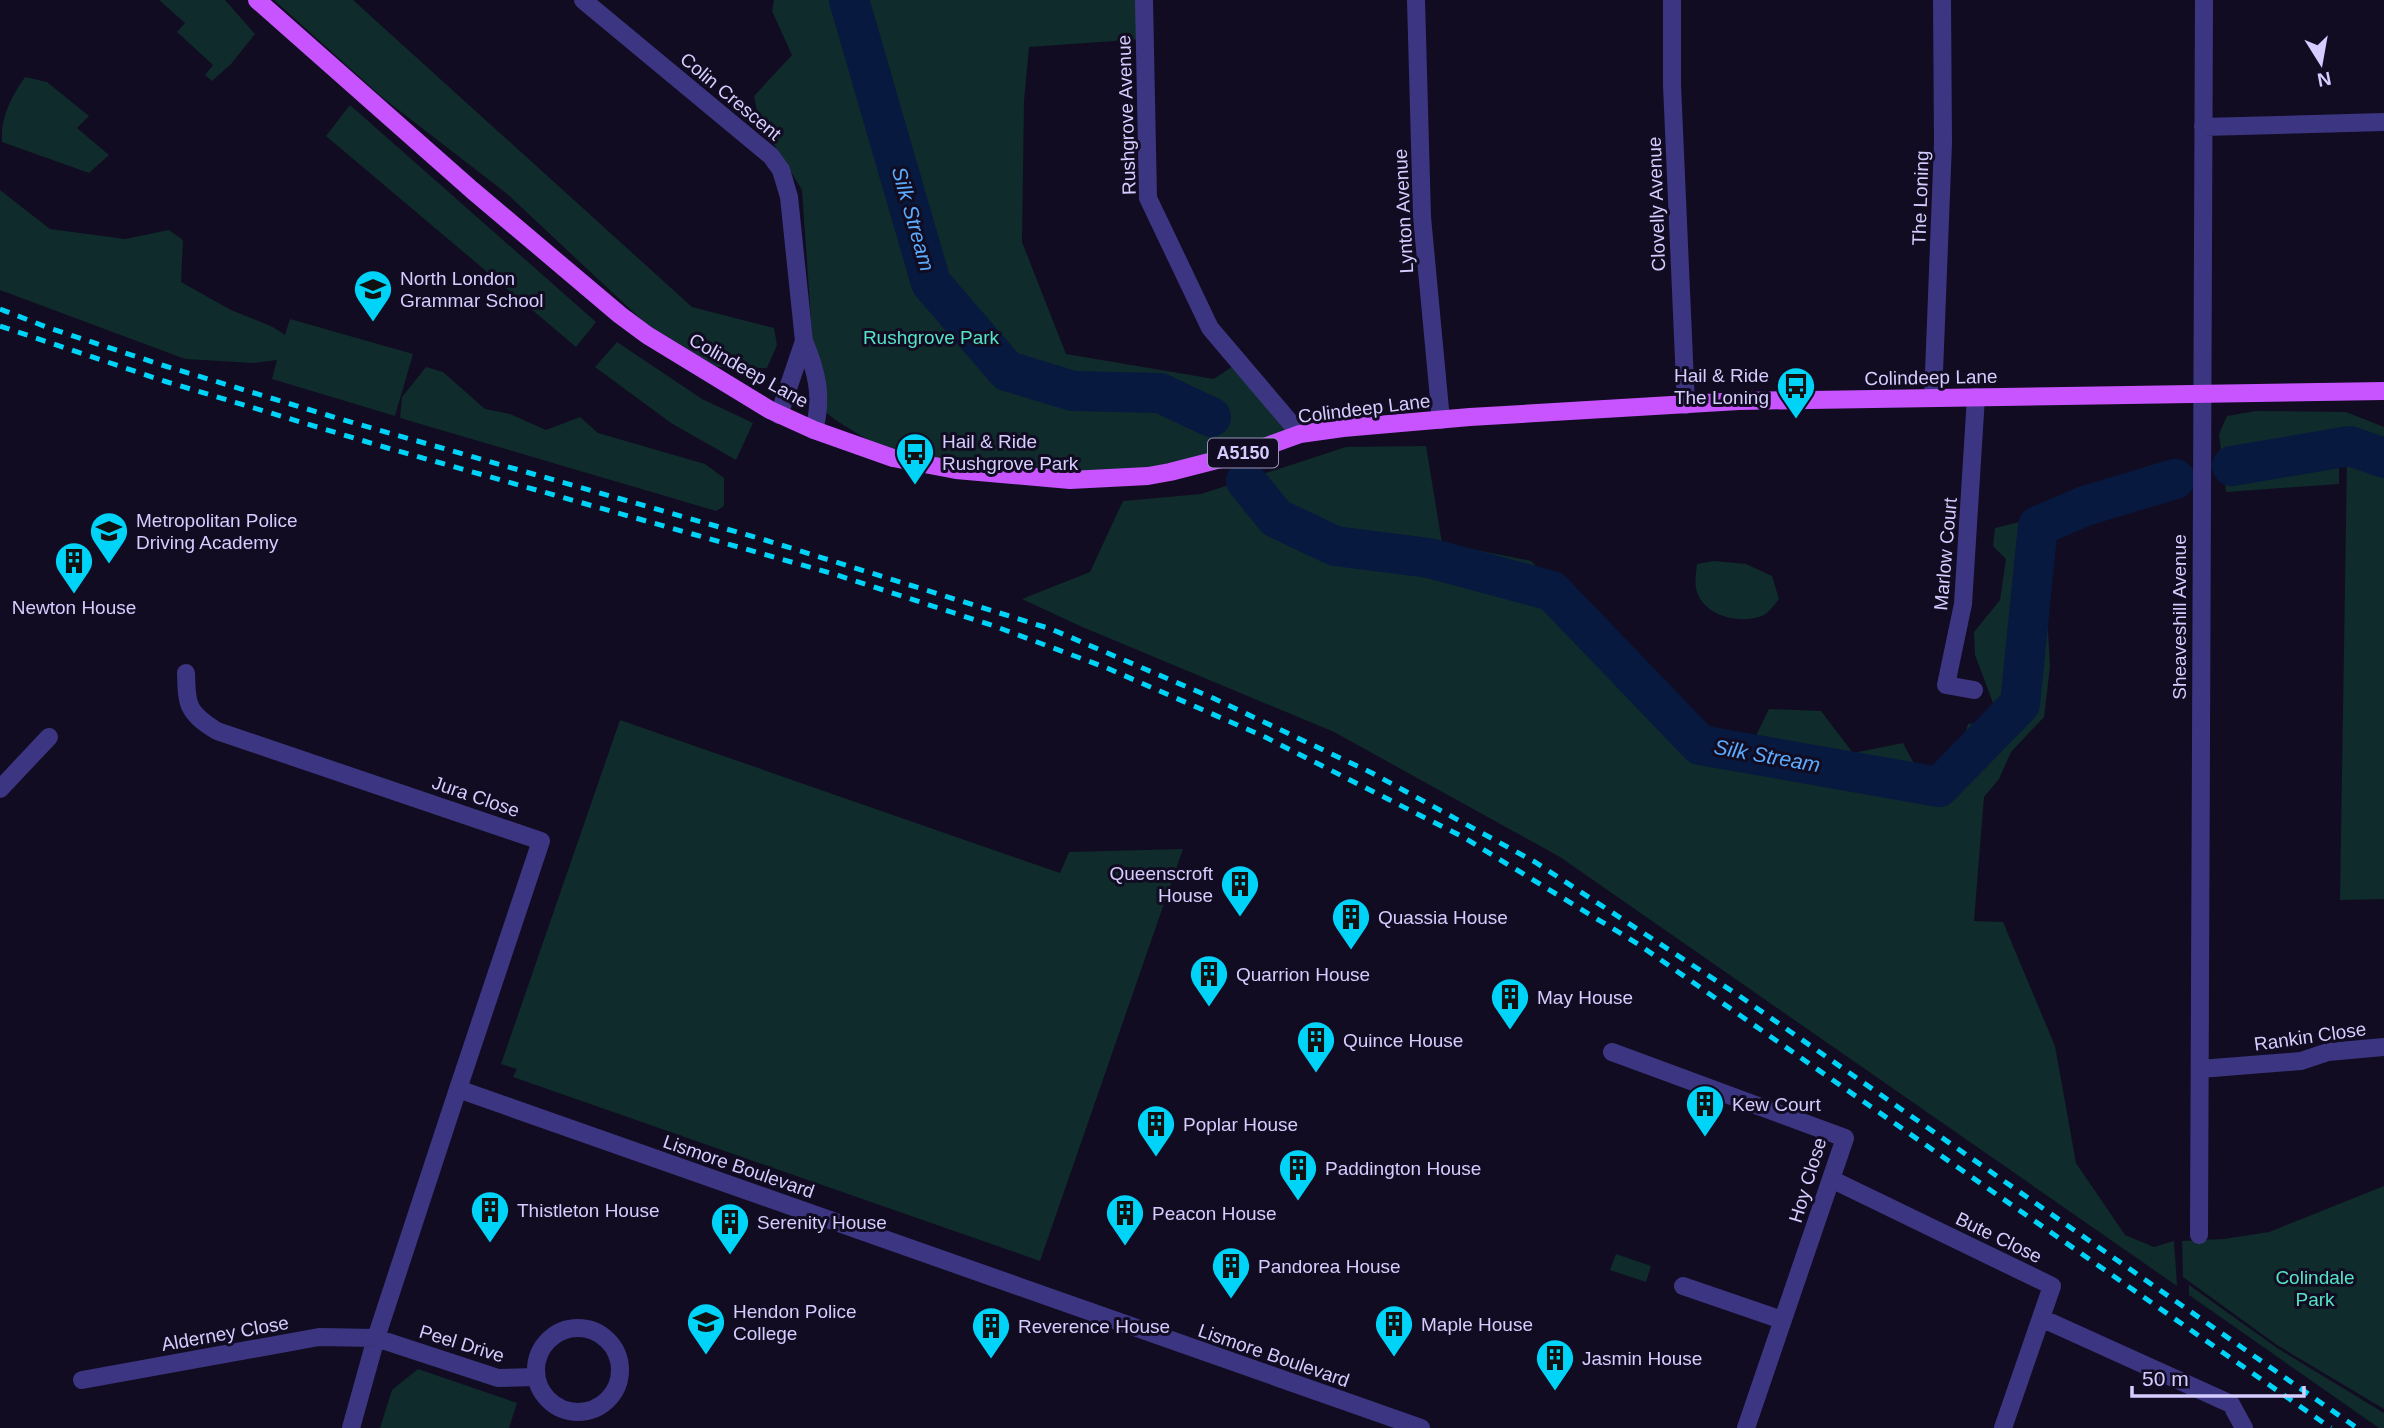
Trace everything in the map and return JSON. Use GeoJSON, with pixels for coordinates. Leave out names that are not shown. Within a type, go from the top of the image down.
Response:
{"type":"FeatureCollection","features":[{"type":"Feature","properties":{"kind":"main road","name":"Colindeep Lane"},"geometry":{"type":"LineString","coordinates":[[257,0],[472,190],[647,335],[779,415],[892,458],[956,470],[1070,480],[1170,472],[1256,450],[1300,434],[1343,428],[1740,401],[2384,391]]}},
{"type":"Feature","properties":{"kind":"street","name":"Colin Crescent"},"geometry":{"type":"LineString","coordinates":[[583,0],[771,156],[781,170],[789,197],[804,341],[816,368],[819,391],[814,430]]}},
{"type":"Feature","properties":{"kind":"street"},"geometry":{"type":"LineString","coordinates":[[603,0],[605,19]]}},
{"type":"Feature","properties":{"kind":"street","name":"Rushgrove Avenue"},"geometry":{"type":"LineString","coordinates":[[1144,0],[1148,198],[1210,328],[1300,434]]}},
{"type":"Feature","properties":{"kind":"street","name":"Lynton Avenue"},"geometry":{"type":"LineString","coordinates":[[1416,0],[1422,217],[1441,420]]}},
{"type":"Feature","properties":{"kind":"street","name":"Clovelly Avenue"},"geometry":{"type":"LineString","coordinates":[[1672,0],[1672,85],[1686,405]]}},
{"type":"Feature","properties":{"kind":"street","name":"The Loning"},"geometry":{"type":"LineString","coordinates":[[1933,398],[1943,143],[1942,0]]}},
{"type":"Feature","properties":{"kind":"street","name":"Sheaveshill Avenue"},"geometry":{"type":"LineString","coordinates":[[2199,1234],[2204,0]]}},
{"type":"Feature","properties":{"kind":"street"},"geometry":{"type":"LineString","coordinates":[[2203,127],[2384,122]]}},
{"type":"Feature","properties":{"kind":"street","name":"Colin Crescent"},"geometry":{"type":"LineString","coordinates":[[779,415],[804,341]]}},
{"type":"Feature","properties":{"kind":"street","name":"Marlow Court"},"geometry":{"type":"LineString","coordinates":[[1974,690],[1946,685],[1963,604],[1976,397]]}},
{"type":"Feature","properties":{"kind":"street","name":"Jura Close"},"geometry":{"type":"LineString","coordinates":[[186,673],[187,702],[199,720],[217,731],[541,841],[458,1089]]}},
{"type":"Feature","properties":{"kind":"street"},"geometry":{"type":"LineString","coordinates":[[0,789],[49,737]]}},
{"type":"Feature","properties":{"kind":"street","name":"Rankin Close"},"geometry":{"type":"LineString","coordinates":[[2200,1069],[2301,1061],[2328,1052],[2384,1047]]}},
{"type":"Feature","properties":{"kind":"street","name":"Hoy Close"},"geometry":{"type":"LineString","coordinates":[[1612,1052],[1846,1138],[1746,1428]]}},
{"type":"Feature","properties":{"kind":"street"},"geometry":{"type":"LineString","coordinates":[[351,1428],[376,1338],[458,1089]]}},
{"type":"Feature","properties":{"kind":"street","name":"Lismore Boulevard"},"geometry":{"type":"LineString","coordinates":[[458,1089],[1421,1428]]}},
{"type":"Feature","properties":{"kind":"street","name":"Bute Close"},"geometry":{"type":"LineString","coordinates":[[1832,1179],[2052,1286],[2003,1428]]}},
{"type":"Feature","properties":{"kind":"street"},"geometry":{"type":"LineString","coordinates":[[1683,1286],[1783,1320]]}},
{"type":"Feature","properties":{"kind":"street"},"geometry":{"type":"LineString","coordinates":[[2040,1318],[2231,1404],[2244,1428]]}},
{"type":"Feature","properties":{"kind":"street"},"geometry":{"type":"LineString","coordinates":[[571,1329],[593,1331],[604,1337],[611,1345],[619,1366],[619,1378],[609,1398],[586,1411],[559,1408],[541,1391],[536,1377],[538,1357],[543,1346],[560,1332],[571,1329]]}},
{"type":"Feature","properties":{"kind":"street","name":"Alderney Close"},"geometry":{"type":"LineString","coordinates":[[82,1380],[319,1337],[376,1338]]}},
{"type":"Feature","properties":{"kind":"street","name":"Peel Drive"},"geometry":{"type":"LineString","coordinates":[[376,1338],[498,1378],[536,1377]]}},
{"type":"Feature","properties":{"kind":"green space"},"geometry":{"type":"Polygon","coordinates":[[[159,0],[225,0],[255,34],[231,64],[212,81],[205,75],[213,65],[177,32],[185,23],[159,0]]]}},
{"type":"Feature","properties":{"kind":"green space"},"geometry":{"type":"Polygon","coordinates":[[[274,0],[353,0],[692,307],[774,328],[777,345],[767,368],[717,367],[645,323],[506,193],[383,98],[274,0]]]}},
{"type":"Feature","properties":{"kind":"green space","name":"Rushgrove Park"},"geometry":{"type":"Polygon","coordinates":[[[774,0],[1143,0],[1143,39],[1029,47],[1024,101],[1022,242],[1066,354],[1214,379],[1239,362],[1300,434],[1125,479],[903,461],[817,406],[802,190],[759,120],[754,96],[792,55],[772,11],[774,0]]]}},
{"type":"Feature","properties":{"kind":"green space"},"geometry":{"type":"Polygon","coordinates":[[[25,77],[47,82],[89,116],[77,128],[109,155],[89,173],[2,142],[5,115],[11,99],[25,77]]]}},
{"type":"Feature","properties":{"kind":"green space"},"geometry":{"type":"Polygon","coordinates":[[[350,105],[596,322],[576,347],[326,136],[350,105]]]}},
{"type":"Feature","properties":{"kind":"green space"},"geometry":{"type":"Polygon","coordinates":[[[0,190],[50,229],[125,239],[169,230],[183,240],[181,282],[231,310],[273,327],[285,335],[290,319],[413,354],[395,416],[272,379],[277,360],[254,363],[185,359],[0,290],[0,190]]]}},
{"type":"Feature","properties":{"kind":"green space"},"geometry":{"type":"Polygon","coordinates":[[[617,342],[702,399],[753,423],[736,460],[671,423],[595,367],[617,342]]]}},
{"type":"Feature","properties":{"kind":"green space"},"geometry":{"type":"Polygon","coordinates":[[[426,367],[443,372],[485,409],[510,414],[546,430],[580,417],[598,433],[705,464],[724,478],[724,506],[716,511],[400,418],[402,397],[426,367]]]}},
{"type":"Feature","properties":{"kind":"green space"},"geometry":{"type":"Polygon","coordinates":[[[2256,411],[2346,412],[2384,427],[2384,464],[2347,452],[2339,455],[2339,484],[2226,492],[2219,434],[2227,416],[2256,411]]]}},
{"type":"Feature","properties":{"kind":"green space"},"geometry":{"type":"Polygon","coordinates":[[[1426,446],[1442,543],[1531,561],[1678,709],[1716,741],[1752,744],[1769,709],[1821,711],[1853,753],[1903,743],[1918,771],[1958,761],[1968,724],[1986,722],[1993,703],[1975,655],[1974,632],[2000,600],[2006,559],[1993,546],[1995,528],[2031,519],[2064,499],[2043,538],[2050,667],[2044,717],[2011,752],[1999,779],[1984,797],[1974,921],[2003,922],[2055,1046],[2076,1163],[2125,1235],[2154,1247],[2174,1241],[2177,1286],[1560,857],[1334,732],[1022,599],[1090,572],[1123,501],[1201,494],[1346,447],[1426,446]]]}},
{"type":"Feature","properties":{"kind":"green space"},"geometry":{"type":"Polygon","coordinates":[[[2347,458],[2384,470],[2384,899],[2340,900],[2347,458]]]}},
{"type":"Feature","properties":{"kind":"green space"},"geometry":{"type":"Polygon","coordinates":[[[1714,561],[1746,564],[1772,576],[1779,599],[1766,614],[1755,618],[1735,619],[1716,613],[1701,601],[1695,582],[1697,564],[1714,561]]]}},
{"type":"Feature","properties":{"kind":"green space"},"geometry":{"type":"Polygon","coordinates":[[[620,720],[1060,873],[1069,852],[1183,849],[1040,1261],[513,1077],[517,1069],[501,1064],[620,720]]]}},
{"type":"Feature","properties":{"kind":"green space","name":"Colindale Park"},"geometry":{"type":"Polygon","coordinates":[[[2384,1186],[2384,1409],[2277,1345],[2183,1277],[2182,1241],[2224,1239],[2269,1232],[2384,1186]]]}},
{"type":"Feature","properties":{"kind":"green space"},"geometry":{"type":"Polygon","coordinates":[[[1616,1254],[1651,1266],[1646,1282],[1610,1270],[1616,1254]]]}},
{"type":"Feature","properties":{"kind":"green space"},"geometry":{"type":"Polygon","coordinates":[[[2189,1285],[2277,1348],[2384,1413],[2384,1428],[2379,1428],[2189,1295],[2189,1285]]]}},
{"type":"Feature","properties":{"kind":"green space"},"geometry":{"type":"Polygon","coordinates":[[[418,1369],[517,1403],[509,1428],[380,1428],[392,1390],[418,1369]]]}},
{"type":"Feature","properties":{"kind":"waterway","name":"Silk Stream"},"geometry":{"type":"LineString","coordinates":[[849,0],[931,283],[1007,371],[1073,391],[1160,393],[1211,417]]}},
{"type":"Feature","properties":{"kind":"waterway","name":"Silk Stream"},"geometry":{"type":"LineString","coordinates":[[2232,466],[2350,446],[2384,458]]}},
{"type":"Feature","properties":{"kind":"waterway","name":"Silk Stream"},"geometry":{"type":"LineString","coordinates":[[1246,481],[1276,518],[1335,546],[1429,558],[1552,591],[1700,745],[1939,787],[2020,704],[2038,526],[2085,506],[2175,479]]}},
{"type":"Feature","properties":{"kind":"railway"},"geometry":{"type":"LineString","coordinates":[[0,309],[165,366],[340,419],[765,540],[1051,629],[1213,698],[1372,773],[1535,862],[1738,995],[2357,1428]]}},
{"type":"Feature","properties":{"kind":"railway"},"geometry":{"type":"LineString","coordinates":[[0,326],[164,381],[384,447],[834,574],[994,626],[1107,668],[1265,737],[1463,837],[1638,944],[2331,1428]]}},
{"type":"Feature","properties":{"kind":"place","name":"North London Grammar School"},"geometry":{"type":"Point","coordinates":[373,323]}},
{"type":"Feature","properties":{"kind":"place","name":"Hail & Ride The Loning"},"geometry":{"type":"Point","coordinates":[1796,420]}},
{"type":"Feature","properties":{"kind":"place","name":"Hail & Ride Rushgrove Park"},"geometry":{"type":"Point","coordinates":[915,486]}},
{"type":"Feature","properties":{"kind":"place","name":"Metropolitan Police Driving Academy"},"geometry":{"type":"Point","coordinates":[109,565]}},
{"type":"Feature","properties":{"kind":"place","name":"Newton House"},"geometry":{"type":"Point","coordinates":[74,595]}},
{"type":"Feature","properties":{"kind":"place","name":"Queenscroft House"},"geometry":{"type":"Point","coordinates":[1240,918]}},
{"type":"Feature","properties":{"kind":"place","name":"Quassia House"},"geometry":{"type":"Point","coordinates":[1351,951]}},
{"type":"Feature","properties":{"kind":"place","name":"Quarrion House"},"geometry":{"type":"Point","coordinates":[1209,1008]}},
{"type":"Feature","properties":{"kind":"place","name":"May House"},"geometry":{"type":"Point","coordinates":[1510,1031]}},
{"type":"Feature","properties":{"kind":"place","name":"Quince House"},"geometry":{"type":"Point","coordinates":[1316,1074]}},
{"type":"Feature","properties":{"kind":"place","name":"Kew Court"},"geometry":{"type":"Point","coordinates":[1705,1138]}},
{"type":"Feature","properties":{"kind":"place","name":"Poplar House"},"geometry":{"type":"Point","coordinates":[1156,1158]}},
{"type":"Feature","properties":{"kind":"place","name":"Paddington House"},"geometry":{"type":"Point","coordinates":[1298,1202]}},
{"type":"Feature","properties":{"kind":"place","name":"Thistleton House"},"geometry":{"type":"Point","coordinates":[490,1244]}},
{"type":"Feature","properties":{"kind":"place","name":"Peacon House"},"geometry":{"type":"Point","coordinates":[1125,1247]}},
{"type":"Feature","properties":{"kind":"place","name":"Serenity House"},"geometry":{"type":"Point","coordinates":[730,1256]}},
{"type":"Feature","properties":{"kind":"place","name":"Pandorea House"},"geometry":{"type":"Point","coordinates":[1231,1300]}},
{"type":"Feature","properties":{"kind":"place","name":"Hendon Police College"},"geometry":{"type":"Point","coordinates":[706,1356]}},
{"type":"Feature","properties":{"kind":"place","name":"Maple House"},"geometry":{"type":"Point","coordinates":[1394,1358]}},
{"type":"Feature","properties":{"kind":"place","name":"Reverence House"},"geometry":{"type":"Point","coordinates":[991,1360]}},
{"type":"Feature","properties":{"kind":"place","name":"Jasmin House"},"geometry":{"type":"Point","coordinates":[1555,1392]}}]}
